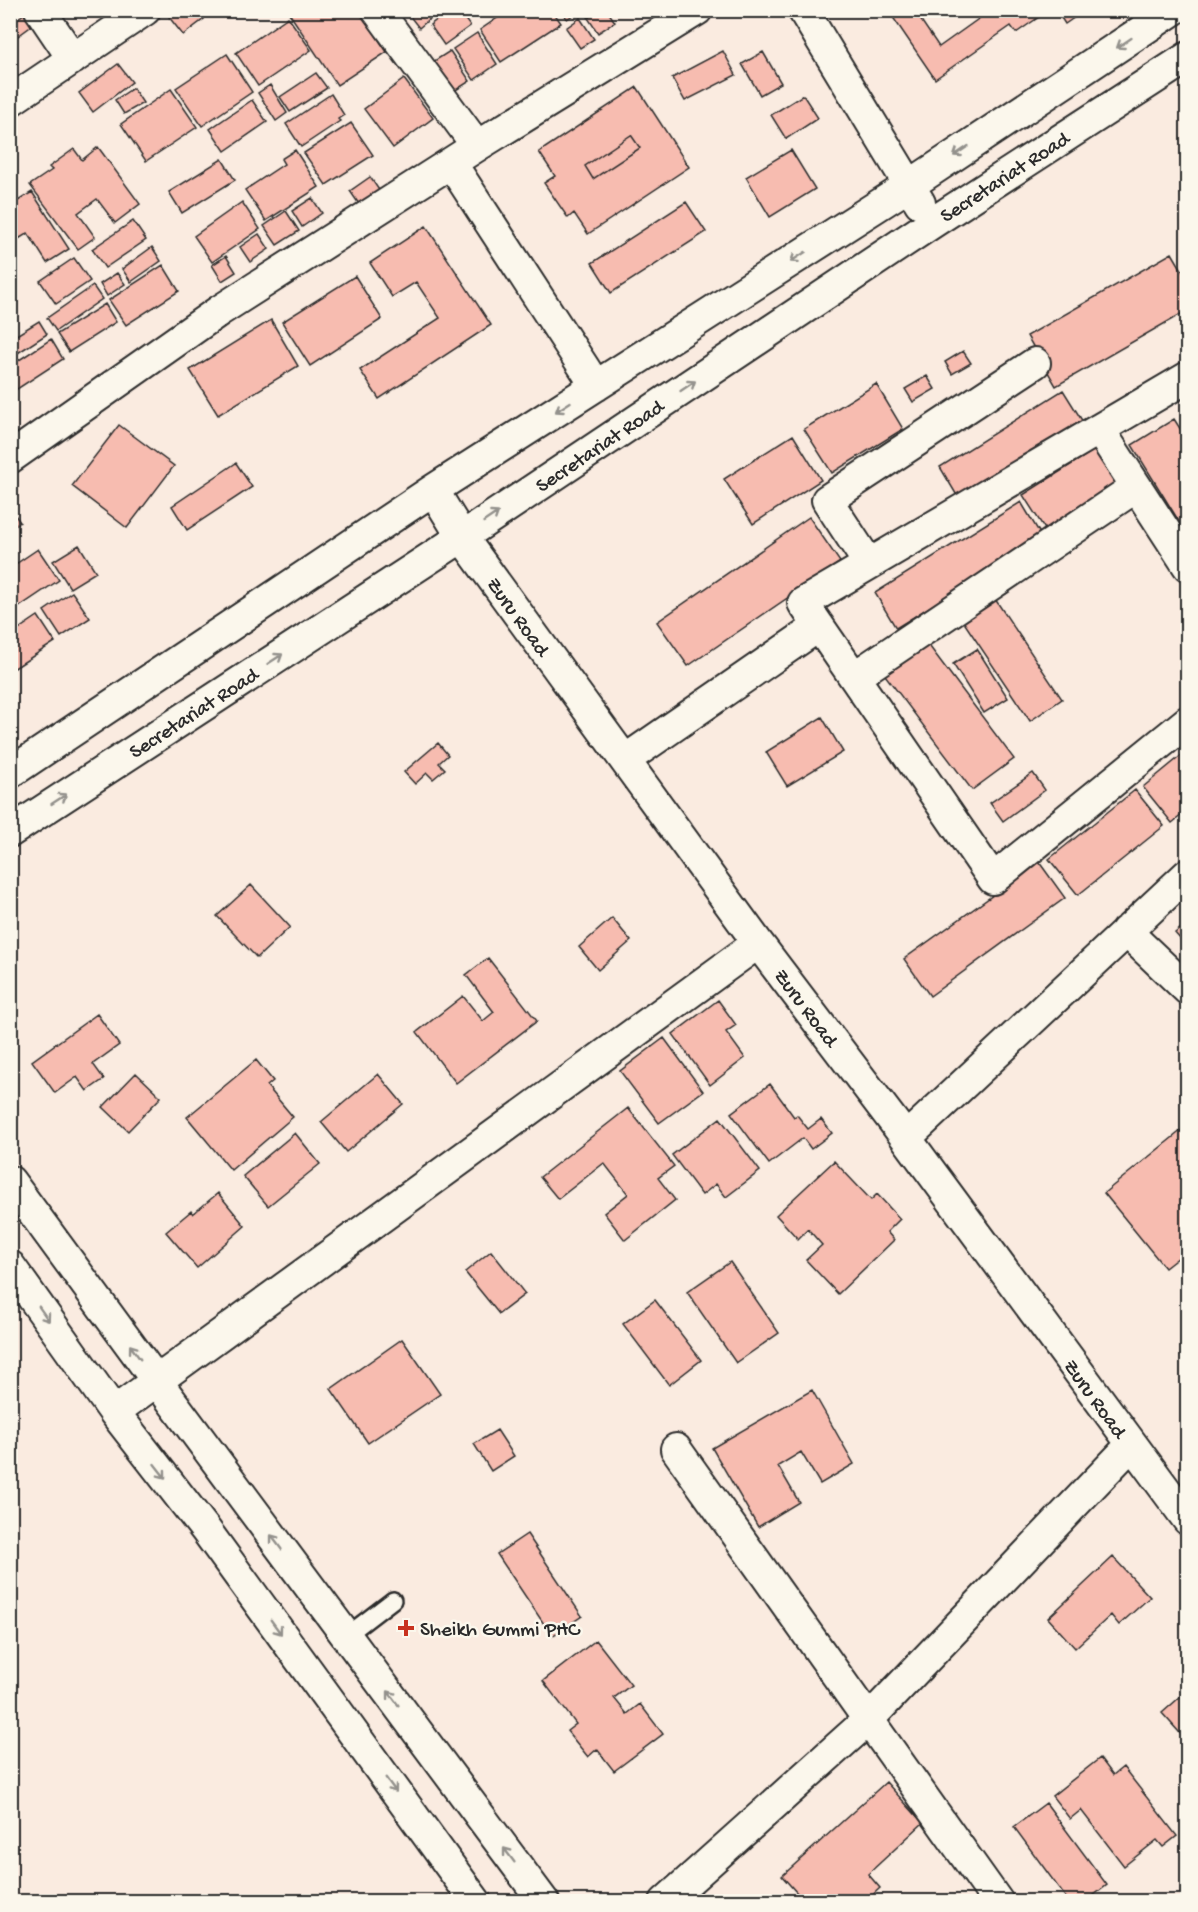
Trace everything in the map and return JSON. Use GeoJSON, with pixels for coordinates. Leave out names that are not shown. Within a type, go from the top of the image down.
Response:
{"type":"FeatureCollection","features":[{"type":"Feature","properties":{"kind":"street"},"geometry":{"type":"LineString","coordinates":[[39,10],[74,59]]}},
{"type":"Feature","properties":{"kind":"street"},"geometry":{"type":"LineString","coordinates":[[10,101],[145,10]]}},
{"type":"Feature","properties":{"kind":"street"},"geometry":{"type":"LineString","coordinates":[[377,10],[477,146]]}},
{"type":"Feature","properties":{"kind":"street"},"geometry":{"type":"LineString","coordinates":[[10,458],[219,311],[477,146],[697,10]]}},
{"type":"Feature","properties":{"kind":"street"},"geometry":{"type":"LineString","coordinates":[[803,10],[932,223]]}},
{"type":"Feature","properties":{"kind":"street","name":"Secretariat Road"},"geometry":{"type":"LineString","coordinates":[[10,772],[433,490],[910,185],[1173,10]]}},
{"type":"Feature","properties":{"kind":"street","name":"Secretariat Road"},"geometry":{"type":"LineString","coordinates":[[10,832],[462,537],[932,223],[1188,57]]}},
{"type":"Feature","properties":{"kind":"street"},"geometry":{"type":"LineString","coordinates":[[451,163],[596,386]]}},
{"type":"Feature","properties":{"kind":"street"},"geometry":{"type":"LineString","coordinates":[[869,564],[827,500],[1035,363]]}},
{"type":"Feature","properties":{"kind":"street"},"geometry":{"type":"LineString","coordinates":[[1188,376],[803,603],[993,879],[1188,721]]}},
{"type":"Feature","properties":{"kind":"street"},"geometry":{"type":"LineString","coordinates":[[1099,429],[1188,566]]}},
{"type":"Feature","properties":{"kind":"street"},"geometry":{"type":"LineString","coordinates":[[854,677],[1136,487]]}},
{"type":"Feature","properties":{"kind":"street","name":"Zuru Road"},"geometry":{"type":"LineString","coordinates":[[433,490],[462,537],[758,943],[906,1138],[1131,1445],[1182,1503]]}},
{"type":"Feature","properties":{"kind":"street"},"geometry":{"type":"LineString","coordinates":[[625,760],[819,626]]}},
{"type":"Feature","properties":{"kind":"street"},"geometry":{"type":"LineString","coordinates":[[906,1138],[1188,874]]}},
{"type":"Feature","properties":{"kind":"street"},"geometry":{"type":"LineString","coordinates":[[1126,931],[1188,990]]}},
{"type":"Feature","properties":{"kind":"street"},"geometry":{"type":"LineString","coordinates":[[114,1412],[758,943]]}},
{"type":"Feature","properties":{"kind":"street"},"geometry":{"type":"LineString","coordinates":[[10,1181],[544,1902]]}},
{"type":"Feature","properties":{"kind":"street"},"geometry":{"type":"LineString","coordinates":[[10,1266],[114,1412],[205,1529],[476,1902]]}},
{"type":"Feature","properties":{"kind":"street"},"geometry":{"type":"LineString","coordinates":[[665,1902],[868,1720],[1131,1445]]}},
{"type":"Feature","properties":{"kind":"street"},"geometry":{"type":"LineString","coordinates":[[676,1449],[998,1902]]}},
{"type":"Feature","properties":{"kind":"lane"},"geometry":{"type":"LineString","coordinates":[[346,1636],[393,1600]]}},
{"type":"Feature","properties":{"kind":"building"},"geometry":{"type":"Polygon","coordinates":[[[177,10],[197,10],[204,19],[183,35],[169,17],[177,10]]]}},
{"type":"Feature","properties":{"kind":"building"},"geometry":{"type":"Polygon","coordinates":[[[287,10],[359,10],[387,52],[337,85],[287,10]]]}},
{"type":"Feature","properties":{"kind":"building"},"geometry":{"type":"Polygon","coordinates":[[[405,10],[440,10],[419,28],[405,10]]]}},
{"type":"Feature","properties":{"kind":"building"},"geometry":{"type":"Polygon","coordinates":[[[450,10],[458,10],[470,26],[444,45],[430,25],[450,10]]]}},
{"type":"Feature","properties":{"kind":"building"},"geometry":{"type":"Polygon","coordinates":[[[509,10],[552,10],[561,23],[501,62],[480,30],[509,10]]]}},
{"type":"Feature","properties":{"kind":"building"},"geometry":{"type":"Polygon","coordinates":[[[562,10],[580,10],[567,19],[562,10]]]}},
{"type":"Feature","properties":{"kind":"building"},"geometry":{"type":"Polygon","coordinates":[[[598,10],[607,10],[615,22],[598,33],[588,18],[598,10]]]}},
{"type":"Feature","properties":{"kind":"building"},"geometry":{"type":"Polygon","coordinates":[[[888,10],[914,10],[939,47],[991,10],[1049,10],[1016,33],[1011,26],[935,79],[888,10]]]}},
{"type":"Feature","properties":{"kind":"building"},"geometry":{"type":"Polygon","coordinates":[[[1056,10],[1085,10],[1065,24],[1056,10]]]}},
{"type":"Feature","properties":{"kind":"building"},"geometry":{"type":"Polygon","coordinates":[[[28,11],[37,22],[18,36],[10,24],[28,11]]]}},
{"type":"Feature","properties":{"kind":"building"},"geometry":{"type":"Polygon","coordinates":[[[288,17],[311,50],[258,86],[236,53],[288,17]]]}},
{"type":"Feature","properties":{"kind":"building"},"geometry":{"type":"Polygon","coordinates":[[[580,18],[594,39],[580,48],[566,28],[580,18]]]}},
{"type":"Feature","properties":{"kind":"building"},"geometry":{"type":"Polygon","coordinates":[[[477,33],[497,64],[474,80],[453,49],[477,33]]]}},
{"type":"Feature","properties":{"kind":"building"},"geometry":{"type":"Polygon","coordinates":[[[450,51],[470,81],[448,95],[428,65],[450,51]]]}},
{"type":"Feature","properties":{"kind":"building"},"geometry":{"type":"Polygon","coordinates":[[[723,51],[736,75],[685,101],[672,78],[723,51]]]}},
{"type":"Feature","properties":{"kind":"building"},"geometry":{"type":"Polygon","coordinates":[[[763,52],[781,83],[760,95],[742,64],[763,52]]]}},
{"type":"Feature","properties":{"kind":"building"},"geometry":{"type":"Polygon","coordinates":[[[227,54],[252,92],[202,126],[176,88],[227,54]]]}},
{"type":"Feature","properties":{"kind":"building"},"geometry":{"type":"Polygon","coordinates":[[[118,64],[132,82],[93,112],[79,93],[118,64]]]}},
{"type":"Feature","properties":{"kind":"building"},"geometry":{"type":"Polygon","coordinates":[[[316,73],[327,88],[290,112],[280,97],[316,73]]]}},
{"type":"Feature","properties":{"kind":"building"},"geometry":{"type":"Polygon","coordinates":[[[404,79],[433,118],[393,148],[364,109],[404,79]]]}},
{"type":"Feature","properties":{"kind":"building"},"geometry":{"type":"Polygon","coordinates":[[[270,85],[287,113],[276,121],[258,93],[270,85]]]}},
{"type":"Feature","properties":{"kind":"building"},"geometry":{"type":"Polygon","coordinates":[[[637,87],[689,167],[588,234],[574,213],[568,218],[544,183],[555,176],[539,152],[637,87]],[[631,135],[585,166],[593,179],[640,148],[631,135]]]}},
{"type":"Feature","properties":{"kind":"building"},"geometry":{"type":"Polygon","coordinates":[[[133,88],[143,103],[124,114],[115,100],[133,88]]]}},
{"type":"Feature","properties":{"kind":"building"},"geometry":{"type":"Polygon","coordinates":[[[171,89],[197,127],[146,161],[121,124],[171,89]]]}},
{"type":"Feature","properties":{"kind":"building"},"geometry":{"type":"Polygon","coordinates":[[[331,94],[344,115],[338,119],[340,121],[301,147],[286,124],[331,94]]]}},
{"type":"Feature","properties":{"kind":"building"},"geometry":{"type":"Polygon","coordinates":[[[803,95],[818,118],[786,139],[771,115],[803,95]]]}},
{"type":"Feature","properties":{"kind":"building"},"geometry":{"type":"Polygon","coordinates":[[[252,100],[267,122],[225,151],[210,129],[252,100]]]}},
{"type":"Feature","properties":{"kind":"building"},"geometry":{"type":"Polygon","coordinates":[[[351,123],[373,155],[326,185],[304,153],[351,123]]]}},
{"type":"Feature","properties":{"kind":"building"},"geometry":{"type":"Polygon","coordinates":[[[631,135],[640,148],[593,179],[585,166],[631,135]]]}},
{"type":"Feature","properties":{"kind":"building"},"geometry":{"type":"Polygon","coordinates":[[[98,147],[140,204],[115,223],[97,199],[78,213],[95,237],[78,249],[30,185],[52,170],[49,167],[74,149],[82,160],[98,147]]]}},
{"type":"Feature","properties":{"kind":"building"},"geometry":{"type":"Polygon","coordinates":[[[295,150],[319,187],[266,221],[245,190],[284,164],[281,159],[295,150]]]}},
{"type":"Feature","properties":{"kind":"building"},"geometry":{"type":"Polygon","coordinates":[[[791,150],[815,189],[770,217],[746,177],[791,150]]]}},
{"type":"Feature","properties":{"kind":"building"},"geometry":{"type":"Polygon","coordinates":[[[222,159],[235,180],[182,213],[169,192],[222,159]]]}},
{"type":"Feature","properties":{"kind":"building"},"geometry":{"type":"Polygon","coordinates":[[[370,177],[381,193],[361,207],[350,191],[370,177]]]}},
{"type":"Feature","properties":{"kind":"building"},"geometry":{"type":"Polygon","coordinates":[[[32,192],[69,249],[47,263],[28,233],[12,243],[17,250],[10,254],[10,206],[32,192]]]}},
{"type":"Feature","properties":{"kind":"building"},"geometry":{"type":"Polygon","coordinates":[[[312,198],[322,213],[302,227],[292,211],[312,198]]]}},
{"type":"Feature","properties":{"kind":"building"},"geometry":{"type":"Polygon","coordinates":[[[242,202],[260,229],[212,262],[194,236],[242,202]]]}},
{"type":"Feature","properties":{"kind":"building"},"geometry":{"type":"Polygon","coordinates":[[[686,202],[706,232],[611,293],[592,263],[686,202]]]}},
{"type":"Feature","properties":{"kind":"building"},"geometry":{"type":"Polygon","coordinates":[[[286,211],[299,231],[277,245],[264,226],[286,211]]]}},
{"type":"Feature","properties":{"kind":"building"},"geometry":{"type":"Polygon","coordinates":[[[133,221],[146,240],[105,268],[92,249],[133,221]]]}},
{"type":"Feature","properties":{"kind":"building"},"geometry":{"type":"Polygon","coordinates":[[[426,226],[491,325],[379,399],[360,370],[440,318],[416,282],[392,297],[370,263],[426,226]]]}},
{"type":"Feature","properties":{"kind":"building"},"geometry":{"type":"Polygon","coordinates":[[[259,234],[269,249],[250,262],[240,247],[259,234]]]}},
{"type":"Feature","properties":{"kind":"building"},"geometry":{"type":"Polygon","coordinates":[[[152,247],[161,261],[131,282],[122,269],[152,247]]]}},
{"type":"Feature","properties":{"kind":"building"},"geometry":{"type":"Polygon","coordinates":[[[1172,253],[1188,280],[1188,310],[1056,386],[1027,336],[1172,253]]]}},
{"type":"Feature","properties":{"kind":"building"},"geometry":{"type":"Polygon","coordinates":[[[226,256],[236,272],[222,281],[212,265],[226,256]]]}},
{"type":"Feature","properties":{"kind":"building"},"geometry":{"type":"Polygon","coordinates":[[[74,258],[90,281],[56,304],[40,281],[74,258]]]}},
{"type":"Feature","properties":{"kind":"building"},"geometry":{"type":"Polygon","coordinates":[[[163,265],[179,291],[126,325],[109,300],[163,265]]]}},
{"type":"Feature","properties":{"kind":"building"},"geometry":{"type":"Polygon","coordinates":[[[117,273],[125,284],[107,296],[100,284],[117,273]]]}},
{"type":"Feature","properties":{"kind":"building"},"geometry":{"type":"Polygon","coordinates":[[[355,276],[382,319],[310,366],[282,322],[355,276]]]}},
{"type":"Feature","properties":{"kind":"building"},"geometry":{"type":"Polygon","coordinates":[[[93,286],[102,299],[56,331],[47,318],[93,286]]]}},
{"type":"Feature","properties":{"kind":"building"},"geometry":{"type":"Polygon","coordinates":[[[105,304],[116,322],[69,352],[57,334],[105,304]]]}},
{"type":"Feature","properties":{"kind":"building"},"geometry":{"type":"Polygon","coordinates":[[[271,320],[298,366],[218,415],[190,370],[271,320]]]}},
{"type":"Feature","properties":{"kind":"building"},"geometry":{"type":"Polygon","coordinates":[[[39,321],[47,334],[10,358],[10,339],[39,321]]]}},
{"type":"Feature","properties":{"kind":"building"},"geometry":{"type":"Polygon","coordinates":[[[51,339],[63,359],[14,391],[10,386],[10,366],[51,339]]]}},
{"type":"Feature","properties":{"kind":"building"},"geometry":{"type":"Polygon","coordinates":[[[963,351],[971,363],[952,374],[945,362],[963,351]]]}},
{"type":"Feature","properties":{"kind":"building"},"geometry":{"type":"Polygon","coordinates":[[[927,376],[935,389],[913,402],[905,389],[927,376]]]}},
{"type":"Feature","properties":{"kind":"building"},"geometry":{"type":"Polygon","coordinates":[[[876,384],[903,429],[832,473],[804,429],[876,384]]]}},
{"type":"Feature","properties":{"kind":"building"},"geometry":{"type":"Polygon","coordinates":[[[1063,390],[1083,422],[959,499],[940,467],[1063,390]]]}},
{"type":"Feature","properties":{"kind":"building"},"geometry":{"type":"Polygon","coordinates":[[[1174,419],[1188,441],[1188,536],[1132,445],[1174,419]]]}},
{"type":"Feature","properties":{"kind":"building"},"geometry":{"type":"Polygon","coordinates":[[[119,425],[174,466],[127,528],[72,486],[119,425]]]}},
{"type":"Feature","properties":{"kind":"building"},"geometry":{"type":"Polygon","coordinates":[[[793,435],[821,480],[753,524],[724,479],[793,435]]]}},
{"type":"Feature","properties":{"kind":"building"},"geometry":{"type":"Polygon","coordinates":[[[1099,447],[1123,485],[1048,534],[1023,495],[1099,447]]]}},
{"type":"Feature","properties":{"kind":"building"},"geometry":{"type":"Polygon","coordinates":[[[236,463],[252,487],[187,530],[172,506],[236,463]]]}},
{"type":"Feature","properties":{"kind":"building"},"geometry":{"type":"Polygon","coordinates":[[[1021,502],[1042,537],[896,628],[875,593],[1021,502]]]}},
{"type":"Feature","properties":{"kind":"building"},"geometry":{"type":"Polygon","coordinates":[[[10,508],[20,522],[10,529],[10,508]]]}},
{"type":"Feature","properties":{"kind":"building"},"geometry":{"type":"Polygon","coordinates":[[[809,517],[840,562],[688,666],[657,622],[809,517]]]}},
{"type":"Feature","properties":{"kind":"building"},"geometry":{"type":"Polygon","coordinates":[[[79,545],[96,572],[70,588],[53,561],[79,545]]]}},
{"type":"Feature","properties":{"kind":"building"},"geometry":{"type":"Polygon","coordinates":[[[38,549],[59,580],[10,613],[10,568],[38,549]]]}},
{"type":"Feature","properties":{"kind":"building"},"geometry":{"type":"Polygon","coordinates":[[[72,592],[90,618],[61,637],[44,611],[72,592]]]}},
{"type":"Feature","properties":{"kind":"building"},"geometry":{"type":"Polygon","coordinates":[[[993,596],[1062,699],[1030,721],[961,618],[993,596]]]}},
{"type":"Feature","properties":{"kind":"building"},"geometry":{"type":"Polygon","coordinates":[[[38,616],[55,642],[10,671],[10,635],[38,616]]]}},
{"type":"Feature","properties":{"kind":"building"},"geometry":{"type":"Polygon","coordinates":[[[927,643],[1014,759],[972,790],[885,675],[927,643]]]}},
{"type":"Feature","properties":{"kind":"building"},"geometry":{"type":"Polygon","coordinates":[[[977,649],[1008,698],[984,713],[953,664],[977,649]]]}},
{"type":"Feature","properties":{"kind":"building"},"geometry":{"type":"Polygon","coordinates":[[[822,717],[843,752],[787,786],[766,752],[822,717]]]}},
{"type":"Feature","properties":{"kind":"building"},"geometry":{"type":"Polygon","coordinates":[[[438,743],[448,755],[439,763],[445,769],[433,779],[427,773],[415,784],[404,772],[438,743]]]}},
{"type":"Feature","properties":{"kind":"building"},"geometry":{"type":"Polygon","coordinates":[[[1188,750],[1188,810],[1172,823],[1143,787],[1188,750]]]}},
{"type":"Feature","properties":{"kind":"building"},"geometry":{"type":"Polygon","coordinates":[[[1033,773],[1045,790],[1003,821],[990,803],[1033,773]]]}},
{"type":"Feature","properties":{"kind":"building"},"geometry":{"type":"Polygon","coordinates":[[[1135,790],[1164,826],[1078,895],[1049,859],[1135,790]]]}},
{"type":"Feature","properties":{"kind":"building"},"geometry":{"type":"Polygon","coordinates":[[[1039,862],[1065,898],[930,996],[904,959],[1039,862]]]}},
{"type":"Feature","properties":{"kind":"building"},"geometry":{"type":"Polygon","coordinates":[[[251,885],[290,927],[257,958],[217,916],[251,885]]]}},
{"type":"Feature","properties":{"kind":"building"},"geometry":{"type":"Polygon","coordinates":[[[612,918],[631,941],[598,970],[579,947],[612,918]]]}},
{"type":"Feature","properties":{"kind":"building"},"geometry":{"type":"Polygon","coordinates":[[[1188,922],[1188,948],[1175,933],[1188,922]]]}},
{"type":"Feature","properties":{"kind":"building"},"geometry":{"type":"Polygon","coordinates":[[[488,958],[537,1021],[456,1083],[417,1032],[463,996],[483,1021],[494,1012],[466,975],[488,958]]]}},
{"type":"Feature","properties":{"kind":"building"},"geometry":{"type":"Polygon","coordinates":[[[718,1000],[736,1025],[726,1032],[745,1058],[710,1085],[673,1034],[718,1000]]]}},
{"type":"Feature","properties":{"kind":"building"},"geometry":{"type":"Polygon","coordinates":[[[97,1014],[119,1045],[93,1064],[104,1079],[87,1091],[77,1077],[55,1093],[32,1061],[97,1014]]]}},
{"type":"Feature","properties":{"kind":"building"},"geometry":{"type":"Polygon","coordinates":[[[664,1038],[703,1091],[659,1123],[620,1071],[664,1038]]]}},
{"type":"Feature","properties":{"kind":"building"},"geometry":{"type":"Polygon","coordinates":[[[256,1060],[273,1081],[267,1086],[293,1117],[231,1170],[187,1117],[256,1060]]]}},
{"type":"Feature","properties":{"kind":"building"},"geometry":{"type":"Polygon","coordinates":[[[136,1073],[161,1097],[128,1131],[103,1107],[136,1073]]]}},
{"type":"Feature","properties":{"kind":"building"},"geometry":{"type":"Polygon","coordinates":[[[378,1074],[403,1104],[346,1152],[321,1122],[378,1074]]]}},
{"type":"Feature","properties":{"kind":"building"},"geometry":{"type":"Polygon","coordinates":[[[770,1084],[794,1117],[797,1115],[808,1129],[821,1119],[832,1133],[811,1149],[803,1138],[769,1164],[731,1113],[770,1084]]]}},
{"type":"Feature","properties":{"kind":"building"},"geometry":{"type":"Polygon","coordinates":[[[628,1108],[674,1166],[658,1178],[675,1200],[625,1240],[604,1213],[628,1194],[604,1163],[558,1199],[540,1177],[628,1108]]]}},
{"type":"Feature","properties":{"kind":"building"},"geometry":{"type":"Polygon","coordinates":[[[720,1118],[760,1171],[726,1197],[716,1184],[702,1195],[672,1155],[720,1118]]]}},
{"type":"Feature","properties":{"kind":"building"},"geometry":{"type":"Polygon","coordinates":[[[1188,1125],[1188,1250],[1165,1268],[1104,1193],[1188,1125]]]}},
{"type":"Feature","properties":{"kind":"building"},"geometry":{"type":"Polygon","coordinates":[[[295,1133],[320,1164],[268,1206],[243,1176],[295,1133]]]}},
{"type":"Feature","properties":{"kind":"building"},"geometry":{"type":"Polygon","coordinates":[[[834,1161],[871,1200],[877,1194],[900,1219],[887,1232],[894,1240],[838,1294],[806,1260],[822,1245],[808,1229],[798,1239],[776,1215],[834,1161]]]}},
{"type":"Feature","properties":{"kind":"building"},"geometry":{"type":"Polygon","coordinates":[[[218,1193],[245,1226],[197,1268],[166,1232],[191,1211],[193,1214],[218,1193]]]}},
{"type":"Feature","properties":{"kind":"building"},"geometry":{"type":"Polygon","coordinates":[[[491,1251],[525,1294],[499,1314],[465,1272],[491,1251]]]}},
{"type":"Feature","properties":{"kind":"building"},"geometry":{"type":"Polygon","coordinates":[[[730,1262],[779,1333],[736,1363],[687,1292],[730,1262]]]}},
{"type":"Feature","properties":{"kind":"building"},"geometry":{"type":"Polygon","coordinates":[[[655,1300],[701,1360],[669,1385],[623,1324],[655,1300]]]}},
{"type":"Feature","properties":{"kind":"building"},"geometry":{"type":"Polygon","coordinates":[[[402,1339],[440,1394],[368,1443],[331,1389],[402,1339]]]}},
{"type":"Feature","properties":{"kind":"building"},"geometry":{"type":"Polygon","coordinates":[[[812,1390],[854,1464],[820,1484],[801,1452],[778,1466],[799,1502],[758,1527],[712,1448],[812,1390]]]}},
{"type":"Feature","properties":{"kind":"building"},"geometry":{"type":"Polygon","coordinates":[[[497,1430],[514,1456],[491,1471],[474,1444],[497,1430]]]}},
{"type":"Feature","properties":{"kind":"building"},"geometry":{"type":"Polygon","coordinates":[[[527,1534],[582,1616],[552,1636],[497,1554],[527,1534]]]}},
{"type":"Feature","properties":{"kind":"building"},"geometry":{"type":"Polygon","coordinates":[[[1113,1557],[1150,1597],[1119,1625],[1111,1615],[1075,1648],[1048,1618],[1113,1557]]]}},
{"type":"Feature","properties":{"kind":"building"},"geometry":{"type":"Polygon","coordinates":[[[596,1640],[631,1685],[614,1698],[627,1714],[640,1704],[663,1734],[614,1771],[597,1749],[588,1757],[567,1731],[576,1724],[543,1681],[596,1640]]]}},
{"type":"Feature","properties":{"kind":"building"},"geometry":{"type":"Polygon","coordinates":[[[1188,1690],[1188,1742],[1162,1713],[1188,1690]]]}},
{"type":"Feature","properties":{"kind":"building"},"geometry":{"type":"Polygon","coordinates":[[[1100,1758],[1113,1775],[1123,1767],[1177,1836],[1163,1847],[1157,1840],[1124,1866],[1081,1810],[1070,1819],[1052,1796],[1100,1758]]]}},
{"type":"Feature","properties":{"kind":"building"},"geometry":{"type":"Polygon","coordinates":[[[886,1782],[923,1823],[868,1874],[880,1888],[865,1902],[805,1902],[782,1876],[886,1782]]]}},
{"type":"Feature","properties":{"kind":"building"},"geometry":{"type":"Polygon","coordinates":[[[1046,1803],[1107,1885],[1085,1902],[1069,1902],[1014,1827],[1046,1803]]]}},
{"type":"Feature","properties":{"kind":"place","name":"Sheikh Gummi PHC"},"geometry":{"type":"Point","coordinates":[406,1628]}}]}
